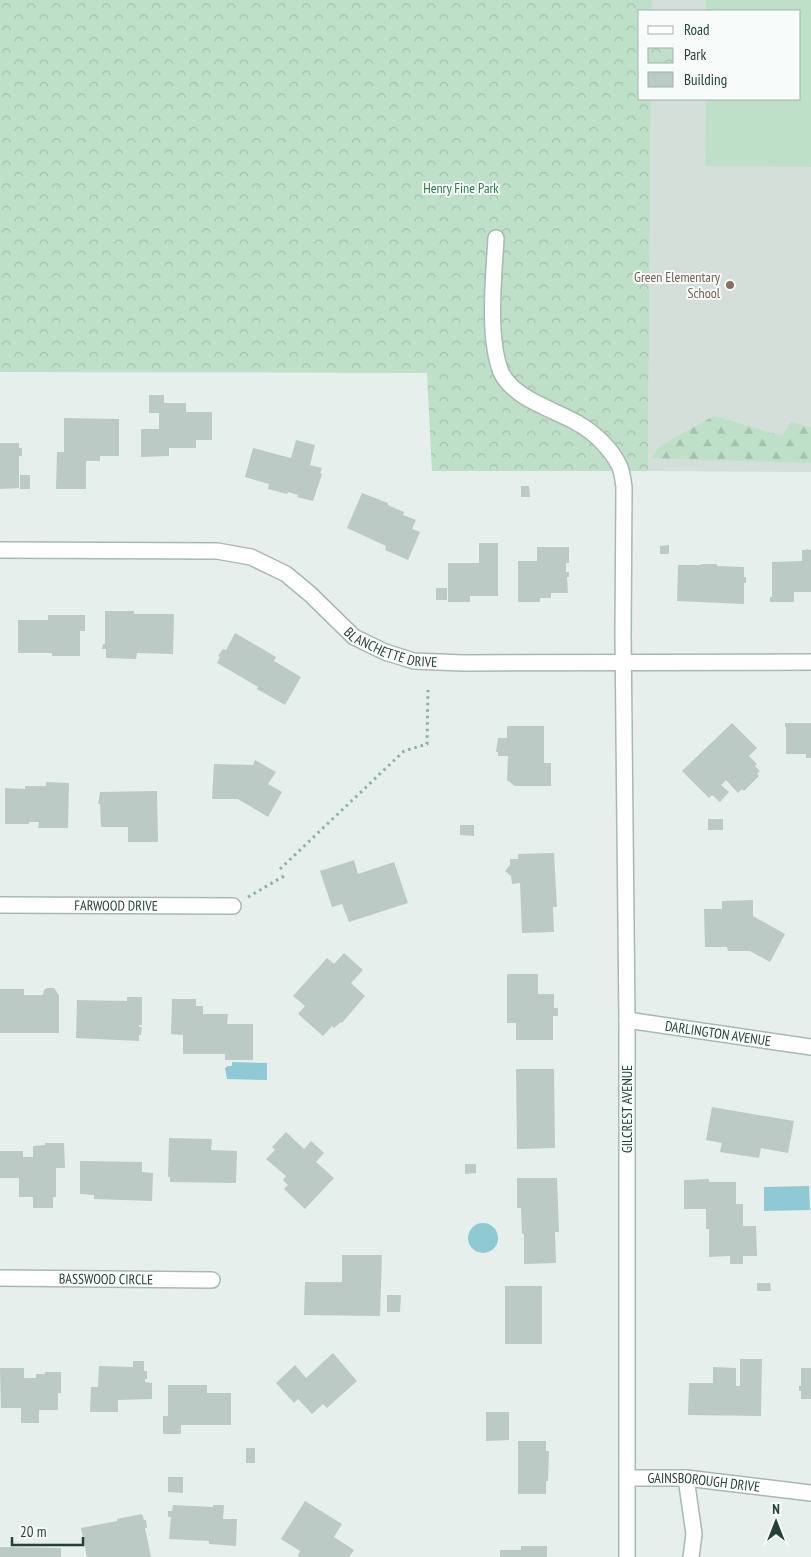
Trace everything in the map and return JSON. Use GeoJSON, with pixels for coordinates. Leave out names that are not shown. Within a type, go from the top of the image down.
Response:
{"type":"FeatureCollection","features":[{"type":"Feature","properties":{"kind":"street","name":"GILCREST AVENUE"},"geometry":{"type":"LineString","coordinates":[[496,238],[493,298],[494,331],[502,373],[512,386],[527,399],[580,424],[602,442],[619,466],[624,487],[623,662],[627,1020],[627,1557]]}},
{"type":"Feature","properties":{"kind":"street","name":"BLANCHETTE DRIVE"},"geometry":{"type":"LineString","coordinates":[[0,550],[218,552],[251,557],[286,574],[310,594],[354,637],[385,652],[434,662],[811,662]]}},
{"type":"Feature","properties":{"kind":"street","name":"FARWOOD DRIVE"},"geometry":{"type":"LineString","coordinates":[[0,905],[233,906]]}},
{"type":"Feature","properties":{"kind":"street","name":"DARLINGTON AVENUE"},"geometry":{"type":"LineString","coordinates":[[627,1020],[811,1047]]}},
{"type":"Feature","properties":{"kind":"street","name":"BASSWOOD CIRCLE"},"geometry":{"type":"LineString","coordinates":[[0,1278],[212,1280]]}},
{"type":"Feature","properties":{"kind":"street","name":"GAINSBOROUGH DRIVE"},"geometry":{"type":"LineString","coordinates":[[628,1478],[686,1478],[811,1493]]}},
{"type":"Feature","properties":{"kind":"street"},"geometry":{"type":"LineString","coordinates":[[686,1478],[694,1534],[691,1557]]}},
{"type":"Feature","properties":{"kind":"path"},"geometry":{"type":"LineString","coordinates":[[280,869],[404,751],[427,744],[428,690]]}},
{"type":"Feature","properties":{"kind":"path"},"geometry":{"type":"LineString","coordinates":[[233,906],[284,876]]}},
{"type":"Feature","properties":{"kind":"shaded area","name":"Green Elementary School"},"geometry":{"type":"Polygon","coordinates":[[[652,0],[811,0],[811,472],[648,471],[651,100],[801,100],[801,10],[652,10],[652,0]]]}},
{"type":"Feature","properties":{"kind":"green space","name":"Henry Fine Park"},"geometry":{"type":"Polygon","coordinates":[[[0,0],[652,0],[652,10],[638,10],[638,100],[651,100],[648,471],[432,471],[427,373],[0,372],[0,0]]]}},
{"type":"Feature","properties":{"kind":"green space"},"geometry":{"type":"Polygon","coordinates":[[[706,0],[811,0],[811,167],[705,166],[706,100],[801,100],[801,10],[706,10],[706,0]]]}},
{"type":"Feature","properties":{"kind":"green space"},"geometry":{"type":"Polygon","coordinates":[[[714,416],[782,436],[791,422],[811,427],[811,463],[651,458],[660,446],[714,416]]]}},
{"type":"Feature","properties":{"kind":"water"},"geometry":{"type":"Polygon","coordinates":[[[232,1062],[267,1063],[267,1080],[227,1079],[225,1068],[232,1066],[232,1062]]]}},
{"type":"Feature","properties":{"kind":"water"},"geometry":{"type":"Polygon","coordinates":[[[809,1186],[810,1210],[764,1211],[764,1187],[809,1186]]]}},
{"type":"Feature","properties":{"kind":"water"},"geometry":{"type":"Polygon","coordinates":[[[483,1223],[494,1227],[498,1238],[494,1249],[483,1253],[472,1249],[468,1238],[472,1227],[483,1223]]]}},
{"type":"Feature","properties":{"kind":"building"},"geometry":{"type":"Polygon","coordinates":[[[149,395],[164,395],[164,403],[186,403],[186,412],[212,412],[212,440],[196,440],[196,448],[169,448],[169,456],[141,457],[141,429],[159,429],[159,413],[149,413],[149,395]]]}},
{"type":"Feature","properties":{"kind":"building"},"geometry":{"type":"Polygon","coordinates":[[[64,418],[119,419],[119,456],[100,456],[100,461],[86,461],[86,489],[56,489],[57,452],[64,452],[64,418]]]}},
{"type":"Feature","properties":{"kind":"building"},"geometry":{"type":"Polygon","coordinates":[[[296,440],[315,445],[310,465],[322,468],[320,473],[322,474],[313,501],[297,497],[298,495],[288,492],[287,494],[268,489],[269,484],[245,477],[253,448],[291,458],[296,440]]]}},
{"type":"Feature","properties":{"kind":"building"},"geometry":{"type":"Polygon","coordinates":[[[0,443],[19,443],[19,448],[22,448],[22,456],[19,456],[19,488],[0,489],[0,443]]]}},
{"type":"Feature","properties":{"kind":"building"},"geometry":{"type":"Polygon","coordinates":[[[20,475],[30,475],[30,489],[20,489],[20,475]]]}},
{"type":"Feature","properties":{"kind":"building"},"geometry":{"type":"Polygon","coordinates":[[[521,486],[529,486],[530,497],[521,497],[521,486]]]}},
{"type":"Feature","properties":{"kind":"building"},"geometry":{"type":"Polygon","coordinates":[[[362,493],[388,503],[388,505],[404,512],[403,515],[416,520],[412,529],[420,532],[408,560],[385,550],[386,546],[347,528],[362,493]]]}},
{"type":"Feature","properties":{"kind":"building"},"geometry":{"type":"Polygon","coordinates":[[[479,543],[498,543],[498,596],[470,596],[470,602],[448,602],[448,563],[479,563],[479,543]]]}},
{"type":"Feature","properties":{"kind":"building"},"geometry":{"type":"Polygon","coordinates":[[[669,545],[669,554],[660,554],[660,546],[669,545]]]}},
{"type":"Feature","properties":{"kind":"building"},"geometry":{"type":"Polygon","coordinates":[[[537,547],[569,547],[569,563],[566,563],[566,572],[569,572],[569,577],[567,577],[568,593],[551,593],[551,598],[540,598],[540,602],[518,602],[518,561],[537,561],[537,547]]]}},
{"type":"Feature","properties":{"kind":"building"},"geometry":{"type":"Polygon","coordinates":[[[802,550],[811,550],[811,592],[794,592],[794,602],[770,602],[770,597],[772,597],[772,562],[802,561],[802,550]]]}},
{"type":"Feature","properties":{"kind":"building"},"geometry":{"type":"Polygon","coordinates":[[[701,564],[744,567],[746,583],[744,583],[744,604],[677,601],[678,565],[701,564]]]}},
{"type":"Feature","properties":{"kind":"building"},"geometry":{"type":"Polygon","coordinates":[[[436,588],[447,588],[447,600],[436,600],[436,588]]]}},
{"type":"Feature","properties":{"kind":"building"},"geometry":{"type":"Polygon","coordinates":[[[105,611],[134,611],[134,614],[174,614],[173,654],[137,653],[136,659],[106,658],[106,649],[102,649],[103,644],[105,644],[105,611]]]}},
{"type":"Feature","properties":{"kind":"building"},"geometry":{"type":"Polygon","coordinates":[[[48,615],[85,615],[85,631],[80,631],[80,656],[52,656],[52,653],[18,653],[18,620],[48,620],[48,615]]]}},
{"type":"Feature","properties":{"kind":"building"},"geometry":{"type":"Polygon","coordinates":[[[235,633],[276,657],[274,661],[301,677],[285,705],[217,663],[220,657],[218,656],[223,649],[226,650],[235,633]]]}},
{"type":"Feature","properties":{"kind":"building"},"geometry":{"type":"Polygon","coordinates":[[[732,723],[757,748],[749,756],[757,764],[755,766],[760,771],[757,774],[759,776],[744,791],[742,789],[738,793],[726,780],[721,785],[729,792],[720,802],[712,795],[709,798],[682,771],[732,723]]]}},
{"type":"Feature","properties":{"kind":"building"},"geometry":{"type":"Polygon","coordinates":[[[785,723],[811,723],[811,758],[806,758],[806,754],[786,754],[785,723]]]}},
{"type":"Feature","properties":{"kind":"building"},"geometry":{"type":"Polygon","coordinates":[[[507,726],[544,726],[544,763],[551,763],[551,786],[515,786],[507,780],[508,756],[498,756],[498,752],[496,752],[498,738],[507,738],[507,726]]]}},
{"type":"Feature","properties":{"kind":"building"},"geometry":{"type":"Polygon","coordinates":[[[255,760],[276,772],[268,784],[282,792],[268,817],[238,799],[212,799],[214,764],[253,765],[255,760]]]}},
{"type":"Feature","properties":{"kind":"building"},"geometry":{"type":"Polygon","coordinates":[[[46,782],[69,783],[68,828],[38,828],[39,822],[5,824],[5,788],[25,789],[25,786],[46,786],[46,782]]]}},
{"type":"Feature","properties":{"kind":"building"},"geometry":{"type":"Polygon","coordinates":[[[157,791],[158,842],[128,842],[128,827],[101,827],[100,804],[98,804],[100,792],[157,791]]]}},
{"type":"Feature","properties":{"kind":"building"},"geometry":{"type":"Polygon","coordinates":[[[708,819],[723,819],[723,830],[708,830],[708,819]]]}},
{"type":"Feature","properties":{"kind":"building"},"geometry":{"type":"Polygon","coordinates":[[[460,825],[474,825],[474,836],[460,835],[460,825]]]}},
{"type":"Feature","properties":{"kind":"building"},"geometry":{"type":"Polygon","coordinates":[[[554,853],[557,907],[553,907],[554,932],[522,933],[520,883],[512,884],[511,876],[505,871],[510,865],[510,859],[518,859],[518,854],[554,853]]]}},
{"type":"Feature","properties":{"kind":"building"},"geometry":{"type":"Polygon","coordinates":[[[354,860],[358,874],[394,862],[408,903],[349,922],[342,904],[332,907],[320,871],[354,860]]]}},
{"type":"Feature","properties":{"kind":"building"},"geometry":{"type":"Polygon","coordinates":[[[753,900],[753,916],[785,934],[770,962],[750,951],[728,951],[727,947],[705,947],[704,909],[722,909],[722,901],[753,900]]]}},
{"type":"Feature","properties":{"kind":"building"},"geometry":{"type":"Polygon","coordinates":[[[344,953],[363,970],[351,983],[365,996],[342,1023],[334,1028],[332,1026],[323,1036],[298,1014],[305,1006],[293,996],[327,958],[334,964],[344,953]]]}},
{"type":"Feature","properties":{"kind":"building"},"geometry":{"type":"Polygon","coordinates":[[[507,974],[538,974],[538,994],[554,994],[554,1008],[558,1008],[558,1016],[553,1016],[553,1040],[516,1040],[516,1023],[507,1023],[507,974]]]}},
{"type":"Feature","properties":{"kind":"building"},"geometry":{"type":"Polygon","coordinates":[[[54,988],[59,995],[59,1033],[0,1033],[0,989],[24,989],[24,995],[43,995],[44,990],[54,988]]]}},
{"type":"Feature","properties":{"kind":"building"},"geometry":{"type":"Polygon","coordinates":[[[127,997],[142,997],[142,1025],[139,1025],[139,1027],[142,1027],[139,1041],[76,1038],[77,1000],[127,1001],[127,997]]]}},
{"type":"Feature","properties":{"kind":"building"},"geometry":{"type":"Polygon","coordinates":[[[172,999],[196,999],[196,1006],[203,1006],[203,1014],[228,1014],[227,1024],[253,1024],[253,1060],[225,1060],[225,1054],[183,1054],[183,1035],[171,1034],[172,999]]]}},
{"type":"Feature","properties":{"kind":"building"},"geometry":{"type":"Polygon","coordinates":[[[516,1069],[554,1069],[555,1148],[517,1149],[516,1069]]]}},
{"type":"Feature","properties":{"kind":"building"},"geometry":{"type":"Polygon","coordinates":[[[712,1107],[794,1121],[788,1153],[761,1148],[759,1158],[720,1152],[722,1143],[706,1140],[712,1107]]]}},
{"type":"Feature","properties":{"kind":"building"},"geometry":{"type":"Polygon","coordinates":[[[286,1132],[304,1149],[311,1141],[324,1153],[316,1162],[334,1178],[305,1209],[284,1189],[288,1185],[283,1180],[286,1176],[266,1159],[275,1150],[272,1147],[286,1132]]]}},
{"type":"Feature","properties":{"kind":"building"},"geometry":{"type":"Polygon","coordinates":[[[169,1138],[212,1139],[211,1150],[237,1151],[236,1183],[170,1182],[170,1177],[168,1177],[169,1138]]]}},
{"type":"Feature","properties":{"kind":"building"},"geometry":{"type":"Polygon","coordinates":[[[45,1143],[64,1143],[65,1168],[56,1168],[56,1197],[53,1197],[53,1208],[33,1208],[33,1197],[19,1197],[19,1178],[0,1178],[0,1151],[23,1151],[23,1157],[33,1157],[33,1146],[45,1145],[45,1143]]]}},
{"type":"Feature","properties":{"kind":"building"},"geometry":{"type":"Polygon","coordinates":[[[80,1161],[142,1162],[142,1172],[153,1173],[152,1201],[94,1199],[94,1195],[80,1194],[80,1161]]]}},
{"type":"Feature","properties":{"kind":"building"},"geometry":{"type":"Polygon","coordinates":[[[465,1164],[476,1164],[476,1173],[465,1174],[465,1164]]]}},
{"type":"Feature","properties":{"kind":"building"},"geometry":{"type":"Polygon","coordinates":[[[517,1178],[557,1178],[559,1232],[555,1232],[556,1263],[524,1264],[524,1234],[522,1234],[521,1208],[517,1208],[517,1178]]]}},
{"type":"Feature","properties":{"kind":"building"},"geometry":{"type":"Polygon","coordinates":[[[709,1179],[709,1182],[736,1182],[736,1204],[743,1204],[743,1226],[756,1226],[757,1256],[743,1256],[743,1264],[730,1264],[730,1256],[709,1257],[709,1229],[706,1229],[706,1209],[684,1209],[684,1180],[709,1179]]]}},
{"type":"Feature","properties":{"kind":"building"},"geometry":{"type":"Polygon","coordinates":[[[342,1255],[382,1255],[380,1316],[304,1315],[305,1282],[342,1282],[342,1255]]]}},
{"type":"Feature","properties":{"kind":"building"},"geometry":{"type":"Polygon","coordinates":[[[757,1283],[770,1283],[771,1291],[757,1291],[757,1283]]]}},
{"type":"Feature","properties":{"kind":"building"},"geometry":{"type":"Polygon","coordinates":[[[505,1286],[542,1286],[542,1344],[505,1344],[505,1286]]]}},
{"type":"Feature","properties":{"kind":"building"},"geometry":{"type":"Polygon","coordinates":[[[387,1295],[401,1295],[400,1312],[387,1312],[387,1295]]]}},
{"type":"Feature","properties":{"kind":"building"},"geometry":{"type":"Polygon","coordinates":[[[333,1353],[357,1381],[327,1408],[323,1404],[312,1414],[298,1399],[294,1403],[276,1383],[295,1365],[306,1378],[333,1353]]]}},
{"type":"Feature","properties":{"kind":"building"},"geometry":{"type":"Polygon","coordinates":[[[740,1359],[762,1359],[761,1416],[688,1415],[689,1383],[713,1383],[713,1367],[736,1368],[736,1386],[740,1386],[740,1359]]]}},
{"type":"Feature","properties":{"kind":"building"},"geometry":{"type":"Polygon","coordinates":[[[133,1361],[144,1361],[144,1371],[147,1371],[145,1382],[152,1383],[152,1399],[118,1400],[118,1412],[90,1412],[91,1387],[98,1387],[99,1366],[133,1367],[133,1361]]]}},
{"type":"Feature","properties":{"kind":"building"},"geometry":{"type":"Polygon","coordinates":[[[0,1368],[24,1368],[24,1378],[36,1378],[36,1374],[45,1374],[45,1372],[61,1372],[61,1393],[58,1393],[58,1410],[39,1410],[39,1423],[21,1423],[21,1408],[1,1408],[0,1368]]]}},
{"type":"Feature","properties":{"kind":"building"},"geometry":{"type":"Polygon","coordinates":[[[801,1368],[811,1368],[811,1399],[801,1399],[799,1386],[801,1386],[801,1368]]]}},
{"type":"Feature","properties":{"kind":"building"},"geometry":{"type":"Polygon","coordinates":[[[168,1385],[207,1385],[207,1393],[231,1393],[231,1425],[181,1425],[181,1434],[163,1434],[163,1416],[168,1416],[168,1385]]]}},
{"type":"Feature","properties":{"kind":"building"},"geometry":{"type":"Polygon","coordinates":[[[486,1412],[509,1412],[509,1440],[486,1441],[486,1412]]]}},
{"type":"Feature","properties":{"kind":"building"},"geometry":{"type":"Polygon","coordinates":[[[518,1441],[546,1441],[546,1451],[549,1451],[546,1494],[518,1494],[518,1441]]]}},
{"type":"Feature","properties":{"kind":"building"},"geometry":{"type":"Polygon","coordinates":[[[246,1448],[255,1448],[255,1463],[246,1463],[246,1448]]]}},
{"type":"Feature","properties":{"kind":"building"},"geometry":{"type":"Polygon","coordinates":[[[168,1477],[183,1477],[183,1493],[168,1492],[168,1477]]]}},
{"type":"Feature","properties":{"kind":"building"},"geometry":{"type":"Polygon","coordinates":[[[305,1501],[342,1524],[334,1537],[354,1550],[349,1557],[300,1557],[298,1556],[300,1551],[281,1539],[305,1501]]]}},
{"type":"Feature","properties":{"kind":"building"},"geometry":{"type":"Polygon","coordinates":[[[173,1505],[213,1507],[213,1505],[224,1505],[223,1519],[237,1519],[236,1546],[209,1544],[209,1541],[169,1539],[171,1517],[168,1517],[168,1511],[172,1511],[173,1505]]]}},
{"type":"Feature","properties":{"kind":"building"},"geometry":{"type":"Polygon","coordinates":[[[142,1514],[144,1520],[146,1520],[147,1528],[145,1528],[151,1557],[87,1557],[81,1528],[142,1514]]]}},
{"type":"Feature","properties":{"kind":"building"},"geometry":{"type":"Polygon","coordinates":[[[521,1546],[547,1546],[547,1557],[500,1557],[500,1550],[521,1550],[521,1546]]]}},
{"type":"Feature","properties":{"kind":"building"},"geometry":{"type":"Polygon","coordinates":[[[0,1547],[61,1548],[61,1557],[0,1557],[0,1547]]]}},
{"type":"Feature","properties":{"kind":"place","name":"Green Elementary School"},"geometry":{"type":"Point","coordinates":[730,285]}}]}
